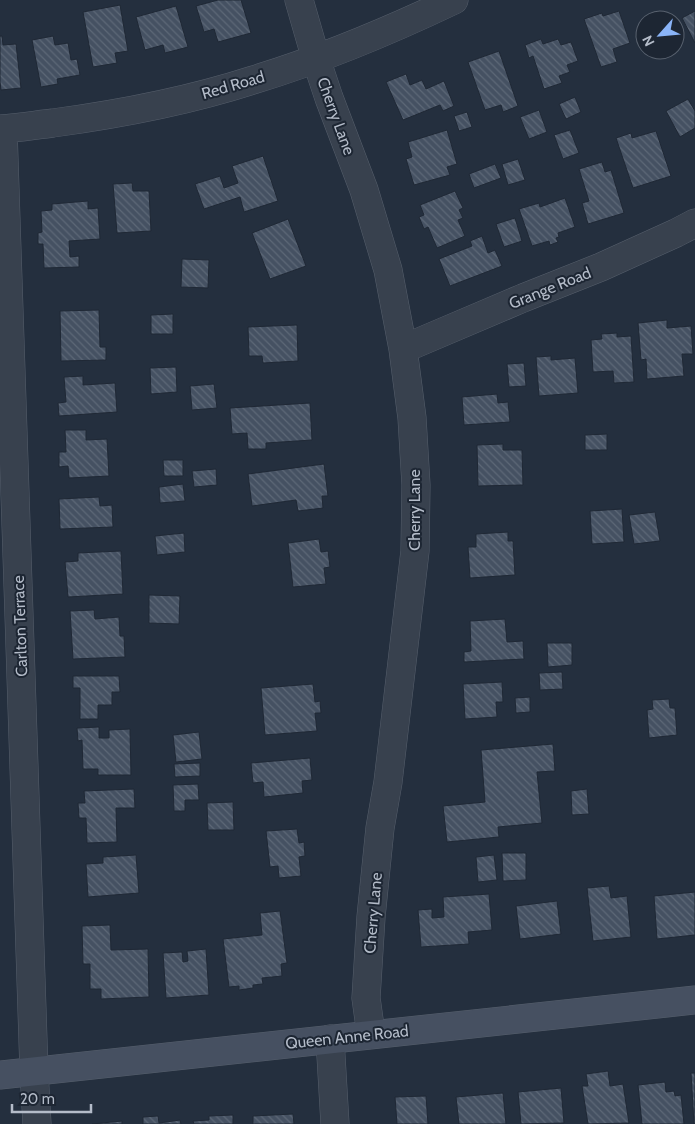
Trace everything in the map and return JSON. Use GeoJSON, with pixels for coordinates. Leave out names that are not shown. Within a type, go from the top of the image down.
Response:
{"type":"FeatureCollection","features":[{"type":"Feature","properties":{"kind":"street","name":"Cherry Lane"},"geometry":{"type":"LineString","coordinates":[[298,0],[329,98],[364,190],[388,270],[403,349],[412,418],[416,485],[415,552],[388,782],[380,828],[371,917],[366,998],[371,1034]]}},
{"type":"Feature","properties":{"kind":"street","name":"Red Road"},"geometry":{"type":"LineString","coordinates":[[2,129],[91,118],[172,102],[252,81],[316,59],[454,0]]}},
{"type":"Feature","properties":{"kind":"street","name":"Carlton Terrace"},"geometry":{"type":"LineString","coordinates":[[2,129],[37,1124]]}},
{"type":"Feature","properties":{"kind":"street","name":"Grange Road"},"geometry":{"type":"LineString","coordinates":[[403,349],[601,267],[695,223]]}},
{"type":"Feature","properties":{"kind":"street","name":"Queen Anne Road"},"geometry":{"type":"LineString","coordinates":[[0,1075],[695,1000]]}},
{"type":"Feature","properties":{"kind":"street"},"geometry":{"type":"LineString","coordinates":[[330,1039],[335,1124]]}},
{"type":"Feature","properties":{"kind":"building"},"geometry":{"type":"Polygon","coordinates":[[[218,0],[241,0],[251,33],[218,42],[214,29],[204,32],[196,6],[218,0]]]}},
{"type":"Feature","properties":{"kind":"building"},"geometry":{"type":"Polygon","coordinates":[[[120,5],[128,51],[115,53],[117,63],[93,67],[83,12],[120,5]]]}},
{"type":"Feature","properties":{"kind":"building"},"geometry":{"type":"Polygon","coordinates":[[[176,6],[188,47],[165,53],[163,45],[145,50],[136,17],[176,6]]]}},
{"type":"Feature","properties":{"kind":"building"},"geometry":{"type":"Polygon","coordinates":[[[619,11],[630,43],[613,49],[617,62],[601,67],[584,19],[602,13],[603,16],[619,11]]]}},
{"type":"Feature","properties":{"kind":"building"},"geometry":{"type":"Polygon","coordinates":[[[695,11],[695,43],[685,24],[685,16],[695,11]]]}},
{"type":"Feature","properties":{"kind":"building"},"geometry":{"type":"Polygon","coordinates":[[[0,36],[2,36],[3,45],[16,44],[21,88],[1,90],[0,36]]]}},
{"type":"Feature","properties":{"kind":"building"},"geometry":{"type":"Polygon","coordinates":[[[53,36],[55,45],[68,43],[71,60],[77,59],[80,75],[57,79],[58,84],[41,87],[32,40],[53,36]]]}},
{"type":"Feature","properties":{"kind":"building"},"geometry":{"type":"Polygon","coordinates":[[[541,39],[543,44],[558,39],[561,45],[571,42],[578,61],[567,65],[570,72],[559,76],[562,83],[544,89],[533,56],[529,58],[525,45],[541,39]]]}},
{"type":"Feature","properties":{"kind":"building"},"geometry":{"type":"Polygon","coordinates":[[[499,51],[518,106],[503,112],[501,105],[485,110],[468,62],[499,51]]]}},
{"type":"Feature","properties":{"kind":"building"},"geometry":{"type":"Polygon","coordinates":[[[406,74],[410,85],[422,80],[426,89],[444,81],[454,106],[443,111],[440,105],[403,120],[386,82],[406,74]]]}},
{"type":"Feature","properties":{"kind":"building"},"geometry":{"type":"Polygon","coordinates":[[[575,97],[581,112],[566,119],[559,104],[575,97]]]}},
{"type":"Feature","properties":{"kind":"building"},"geometry":{"type":"Polygon","coordinates":[[[688,99],[695,111],[695,128],[680,137],[666,111],[688,99]]]}},
{"type":"Feature","properties":{"kind":"building"},"geometry":{"type":"Polygon","coordinates":[[[539,110],[547,132],[529,139],[520,117],[539,110]]]}},
{"type":"Feature","properties":{"kind":"building"},"geometry":{"type":"Polygon","coordinates":[[[467,112],[472,127],[459,131],[454,116],[467,112]]]}},
{"type":"Feature","properties":{"kind":"building"},"geometry":{"type":"Polygon","coordinates":[[[447,130],[457,164],[447,167],[450,175],[414,185],[406,159],[412,157],[408,142],[447,130]]]}},
{"type":"Feature","properties":{"kind":"building"},"geometry":{"type":"Polygon","coordinates":[[[570,130],[579,153],[563,159],[554,135],[570,130]]]}},
{"type":"Feature","properties":{"kind":"building"},"geometry":{"type":"Polygon","coordinates":[[[656,131],[671,176],[633,188],[616,138],[631,133],[632,138],[656,131]]]}},
{"type":"Feature","properties":{"kind":"building"},"geometry":{"type":"Polygon","coordinates":[[[263,156],[278,201],[244,212],[240,197],[204,209],[195,184],[220,176],[224,188],[238,183],[232,166],[263,156]]]}},
{"type":"Feature","properties":{"kind":"building"},"geometry":{"type":"Polygon","coordinates":[[[518,159],[525,180],[508,185],[502,164],[518,159]]]}},
{"type":"Feature","properties":{"kind":"building"},"geometry":{"type":"Polygon","coordinates":[[[602,162],[605,172],[611,170],[624,213],[588,224],[582,203],[589,201],[579,169],[602,162]]]}},
{"type":"Feature","properties":{"kind":"building"},"geometry":{"type":"Polygon","coordinates":[[[495,164],[501,178],[474,188],[469,174],[495,164]]]}},
{"type":"Feature","properties":{"kind":"building"},"geometry":{"type":"Polygon","coordinates":[[[132,183],[133,191],[149,191],[151,231],[117,233],[113,184],[132,183]]]}},
{"type":"Feature","properties":{"kind":"building"},"geometry":{"type":"Polygon","coordinates":[[[455,191],[463,208],[459,210],[463,218],[458,220],[465,236],[437,248],[428,227],[424,229],[419,217],[424,215],[420,205],[455,191]]]}},
{"type":"Feature","properties":{"kind":"building"},"geometry":{"type":"Polygon","coordinates":[[[565,198],[575,227],[558,233],[559,237],[556,238],[558,242],[550,245],[549,241],[532,246],[519,209],[539,203],[540,207],[565,198]]]}},
{"type":"Feature","properties":{"kind":"building"},"geometry":{"type":"Polygon","coordinates":[[[88,201],[88,209],[98,208],[100,239],[69,241],[70,257],[79,256],[79,267],[44,268],[43,244],[38,244],[38,233],[42,232],[41,211],[52,210],[52,204],[88,201]]]}},
{"type":"Feature","properties":{"kind":"building"},"geometry":{"type":"Polygon","coordinates":[[[515,218],[522,241],[504,247],[496,224],[515,218]]]}},
{"type":"Feature","properties":{"kind":"building"},"geometry":{"type":"Polygon","coordinates":[[[288,219],[306,266],[270,279],[252,233],[288,219]]]}},
{"type":"Feature","properties":{"kind":"building"},"geometry":{"type":"Polygon","coordinates":[[[482,236],[488,253],[495,250],[502,266],[450,286],[439,259],[472,246],[470,241],[482,236]]]}},
{"type":"Feature","properties":{"kind":"building"},"geometry":{"type":"Polygon","coordinates":[[[182,259],[209,260],[208,288],[181,287],[182,259]]]}},
{"type":"Feature","properties":{"kind":"building"},"geometry":{"type":"Polygon","coordinates":[[[99,310],[100,347],[106,347],[106,360],[61,361],[60,311],[99,310]]]}},
{"type":"Feature","properties":{"kind":"building"},"geometry":{"type":"Polygon","coordinates":[[[173,314],[173,334],[151,334],[151,315],[173,314]]]}},
{"type":"Feature","properties":{"kind":"building"},"geometry":{"type":"Polygon","coordinates":[[[667,320],[667,328],[691,326],[693,354],[682,354],[684,376],[647,379],[646,359],[641,360],[638,323],[667,320]]]}},
{"type":"Feature","properties":{"kind":"building"},"geometry":{"type":"Polygon","coordinates":[[[297,325],[298,361],[263,363],[262,356],[249,356],[248,327],[297,325]]]}},
{"type":"Feature","properties":{"kind":"building"},"geometry":{"type":"Polygon","coordinates":[[[617,333],[617,337],[631,336],[634,382],[614,383],[613,371],[593,372],[591,340],[602,339],[601,334],[617,333]]]}},
{"type":"Feature","properties":{"kind":"building"},"geometry":{"type":"Polygon","coordinates":[[[551,356],[551,360],[575,358],[578,393],[539,396],[536,357],[551,356]]]}},
{"type":"Feature","properties":{"kind":"building"},"geometry":{"type":"Polygon","coordinates":[[[524,363],[526,386],[509,387],[507,364],[524,363]]]}},
{"type":"Feature","properties":{"kind":"building"},"geometry":{"type":"Polygon","coordinates":[[[176,367],[177,392],[151,394],[150,368],[176,367]]]}},
{"type":"Feature","properties":{"kind":"building"},"geometry":{"type":"Polygon","coordinates":[[[83,376],[83,385],[115,383],[117,412],[59,416],[58,403],[66,402],[64,377],[83,376]]]}},
{"type":"Feature","properties":{"kind":"building"},"geometry":{"type":"Polygon","coordinates":[[[214,384],[217,408],[192,410],[190,386],[214,384]]]}},
{"type":"Feature","properties":{"kind":"building"},"geometry":{"type":"Polygon","coordinates":[[[497,394],[498,403],[508,402],[510,422],[464,425],[462,397],[497,394]]]}},
{"type":"Feature","properties":{"kind":"building"},"geometry":{"type":"Polygon","coordinates":[[[310,403],[312,440],[266,443],[266,449],[248,449],[247,433],[232,434],[230,408],[310,403]]]}},
{"type":"Feature","properties":{"kind":"building"},"geometry":{"type":"Polygon","coordinates":[[[65,430],[86,430],[86,440],[107,439],[109,476],[69,478],[68,466],[59,467],[59,452],[66,452],[65,430]]]}},
{"type":"Feature","properties":{"kind":"building"},"geometry":{"type":"Polygon","coordinates":[[[607,434],[607,450],[585,450],[585,435],[607,434]]]}},
{"type":"Feature","properties":{"kind":"building"},"geometry":{"type":"Polygon","coordinates":[[[503,444],[503,450],[522,450],[523,485],[478,486],[477,445],[503,444]]]}},
{"type":"Feature","properties":{"kind":"building"},"geometry":{"type":"Polygon","coordinates":[[[163,460],[183,460],[183,476],[164,476],[163,460]]]}},
{"type":"Feature","properties":{"kind":"building"},"geometry":{"type":"Polygon","coordinates":[[[324,464],[328,496],[322,496],[323,508],[298,511],[296,500],[252,506],[248,474],[324,464]]]}},
{"type":"Feature","properties":{"kind":"building"},"geometry":{"type":"Polygon","coordinates":[[[216,469],[217,485],[194,487],[192,471],[216,469]]]}},
{"type":"Feature","properties":{"kind":"building"},"geometry":{"type":"Polygon","coordinates":[[[183,484],[185,501],[160,503],[159,487],[183,484]]]}},
{"type":"Feature","properties":{"kind":"building"},"geometry":{"type":"Polygon","coordinates":[[[99,497],[100,506],[112,505],[113,527],[60,529],[59,499],[99,497]]]}},
{"type":"Feature","properties":{"kind":"building"},"geometry":{"type":"Polygon","coordinates":[[[622,509],[624,542],[592,544],[590,511],[622,509]]]}},
{"type":"Feature","properties":{"kind":"building"},"geometry":{"type":"Polygon","coordinates":[[[655,512],[660,541],[634,544],[629,515],[655,512]]]}},
{"type":"Feature","properties":{"kind":"building"},"geometry":{"type":"Polygon","coordinates":[[[508,532],[508,541],[513,541],[515,575],[470,578],[468,547],[476,547],[476,534],[508,532]]]}},
{"type":"Feature","properties":{"kind":"building"},"geometry":{"type":"Polygon","coordinates":[[[184,533],[185,552],[157,555],[155,536],[184,533]]]}},
{"type":"Feature","properties":{"kind":"building"},"geometry":{"type":"Polygon","coordinates":[[[319,539],[321,552],[328,551],[330,567],[324,568],[326,584],[293,587],[288,543],[319,539]]]}},
{"type":"Feature","properties":{"kind":"building"},"geometry":{"type":"Polygon","coordinates":[[[121,551],[123,594],[68,597],[65,562],[78,561],[78,553],[121,551]]]}},
{"type":"Feature","properties":{"kind":"building"},"geometry":{"type":"Polygon","coordinates":[[[149,595],[180,596],[179,624],[149,623],[149,595]]]}},
{"type":"Feature","properties":{"kind":"building"},"geometry":{"type":"Polygon","coordinates":[[[94,610],[95,619],[119,617],[120,636],[124,636],[125,657],[73,659],[70,611],[94,610]]]}},
{"type":"Feature","properties":{"kind":"building"},"geometry":{"type":"Polygon","coordinates":[[[505,619],[507,642],[523,641],[524,659],[464,662],[464,652],[471,651],[470,621],[505,619]]]}},
{"type":"Feature","properties":{"kind":"building"},"geometry":{"type":"Polygon","coordinates":[[[547,643],[572,643],[572,665],[548,667],[547,643]]]}},
{"type":"Feature","properties":{"kind":"building"},"geometry":{"type":"Polygon","coordinates":[[[562,672],[563,689],[540,690],[539,673],[562,672]]]}},
{"type":"Feature","properties":{"kind":"building"},"geometry":{"type":"Polygon","coordinates":[[[73,676],[119,676],[120,692],[112,692],[112,705],[98,705],[98,719],[80,719],[80,688],[73,688],[73,676]]]}},
{"type":"Feature","properties":{"kind":"building"},"geometry":{"type":"Polygon","coordinates":[[[502,682],[503,702],[496,702],[497,717],[465,719],[463,684],[502,682]]]}},
{"type":"Feature","properties":{"kind":"building"},"geometry":{"type":"Polygon","coordinates":[[[313,684],[315,702],[320,701],[321,713],[315,713],[317,731],[265,735],[261,688],[313,684]]]}},
{"type":"Feature","properties":{"kind":"building"},"geometry":{"type":"Polygon","coordinates":[[[530,697],[530,712],[516,713],[515,698],[530,697]]]}},
{"type":"Feature","properties":{"kind":"building"},"geometry":{"type":"Polygon","coordinates":[[[669,699],[670,708],[675,708],[677,735],[649,738],[647,710],[653,709],[652,700],[669,699]]]}},
{"type":"Feature","properties":{"kind":"building"},"geometry":{"type":"Polygon","coordinates":[[[99,727],[99,738],[109,738],[109,730],[130,729],[131,775],[98,775],[98,769],[83,769],[82,740],[78,741],[77,728],[99,727]]]}},
{"type":"Feature","properties":{"kind":"building"},"geometry":{"type":"Polygon","coordinates":[[[199,732],[202,759],[176,762],[173,735],[199,732]]]}},
{"type":"Feature","properties":{"kind":"building"},"geometry":{"type":"Polygon","coordinates":[[[553,744],[555,771],[537,772],[542,823],[498,827],[499,837],[447,842],[443,806],[485,802],[481,750],[553,744]]]}},
{"type":"Feature","properties":{"kind":"building"},"geometry":{"type":"Polygon","coordinates":[[[310,758],[312,780],[302,781],[303,793],[264,797],[263,782],[253,783],[251,763],[310,758]]]}},
{"type":"Feature","properties":{"kind":"building"},"geometry":{"type":"Polygon","coordinates":[[[200,763],[200,776],[175,777],[174,764],[200,763]]]}},
{"type":"Feature","properties":{"kind":"building"},"geometry":{"type":"Polygon","coordinates":[[[198,784],[199,800],[185,800],[185,811],[174,811],[173,785],[198,784]]]}},
{"type":"Feature","properties":{"kind":"building"},"geometry":{"type":"Polygon","coordinates":[[[134,789],[135,808],[116,808],[117,842],[87,843],[86,818],[79,818],[78,803],[85,803],[84,791],[134,789]]]}},
{"type":"Feature","properties":{"kind":"building"},"geometry":{"type":"Polygon","coordinates":[[[587,789],[589,814],[572,815],[571,791],[587,789]]]}},
{"type":"Feature","properties":{"kind":"building"},"geometry":{"type":"Polygon","coordinates":[[[233,802],[234,830],[208,830],[207,803],[233,802]]]}},
{"type":"Feature","properties":{"kind":"building"},"geometry":{"type":"Polygon","coordinates":[[[297,829],[299,843],[304,842],[305,856],[299,857],[301,876],[279,878],[278,866],[270,867],[266,831],[297,829]]]}},
{"type":"Feature","properties":{"kind":"building"},"geometry":{"type":"Polygon","coordinates":[[[502,853],[526,853],[526,880],[503,881],[502,853]]]}},
{"type":"Feature","properties":{"kind":"building"},"geometry":{"type":"Polygon","coordinates":[[[136,855],[139,893],[88,897],[86,864],[103,863],[103,857],[136,855]]]}},
{"type":"Feature","properties":{"kind":"building"},"geometry":{"type":"Polygon","coordinates":[[[494,855],[497,880],[478,882],[476,857],[494,855]]]}},
{"type":"Feature","properties":{"kind":"building"},"geometry":{"type":"Polygon","coordinates":[[[609,886],[611,898],[627,896],[631,937],[593,941],[587,888],[609,886]]]}},
{"type":"Feature","properties":{"kind":"building"},"geometry":{"type":"Polygon","coordinates":[[[695,892],[695,935],[657,939],[654,896],[695,892]]]}},
{"type":"Feature","properties":{"kind":"building"},"geometry":{"type":"Polygon","coordinates":[[[489,894],[492,930],[468,932],[469,944],[421,947],[418,910],[432,909],[432,918],[444,917],[443,897],[489,894]]]}},
{"type":"Feature","properties":{"kind":"building"},"geometry":{"type":"Polygon","coordinates":[[[557,901],[561,934],[520,939],[516,906],[557,901]]]}},
{"type":"Feature","properties":{"kind":"building"},"geometry":{"type":"Polygon","coordinates":[[[280,911],[287,963],[281,964],[282,976],[262,978],[263,984],[253,985],[253,988],[239,990],[239,986],[229,987],[223,939],[262,935],[260,913],[280,911]]]}},
{"type":"Feature","properties":{"kind":"building"},"geometry":{"type":"Polygon","coordinates":[[[110,925],[111,950],[148,949],[149,997],[101,999],[101,989],[90,989],[90,964],[83,964],[82,926],[110,925]]]}},
{"type":"Feature","properties":{"kind":"building"},"geometry":{"type":"Polygon","coordinates":[[[206,949],[209,995],[166,998],[163,953],[182,952],[183,962],[188,961],[187,951],[206,949]]]}},
{"type":"Feature","properties":{"kind":"building"},"geometry":{"type":"Polygon","coordinates":[[[608,1071],[610,1086],[623,1084],[629,1123],[588,1124],[582,1086],[588,1086],[586,1074],[608,1071]]]}},
{"type":"Feature","properties":{"kind":"building"},"geometry":{"type":"Polygon","coordinates":[[[691,1073],[695,1073],[695,1124],[694,1124],[691,1073]]]}},
{"type":"Feature","properties":{"kind":"building"},"geometry":{"type":"Polygon","coordinates":[[[665,1082],[666,1092],[674,1091],[675,1096],[681,1095],[684,1124],[642,1124],[638,1085],[665,1082]]]}},
{"type":"Feature","properties":{"kind":"building"},"geometry":{"type":"Polygon","coordinates":[[[561,1088],[564,1123],[521,1124],[518,1092],[561,1088]]]}},
{"type":"Feature","properties":{"kind":"building"},"geometry":{"type":"Polygon","coordinates":[[[503,1093],[506,1124],[459,1124],[456,1097],[503,1093]]]}},
{"type":"Feature","properties":{"kind":"building"},"geometry":{"type":"Polygon","coordinates":[[[426,1096],[428,1124],[397,1124],[395,1097],[426,1096]]]}},
{"type":"Feature","properties":{"kind":"building"},"geometry":{"type":"Polygon","coordinates":[[[293,1114],[294,1124],[253,1124],[253,1116],[293,1114]]]}},
{"type":"Feature","properties":{"kind":"building"},"geometry":{"type":"Polygon","coordinates":[[[233,1115],[233,1124],[194,1124],[193,1121],[209,1120],[209,1116],[233,1115]]]}},
{"type":"Feature","properties":{"kind":"building"},"geometry":{"type":"Polygon","coordinates":[[[158,1116],[159,1123],[180,1120],[181,1124],[143,1124],[143,1117],[158,1116]]]}},
{"type":"Feature","properties":{"kind":"building"},"geometry":{"type":"Polygon","coordinates":[[[122,1121],[122,1124],[92,1124],[122,1121]]]}}]}
